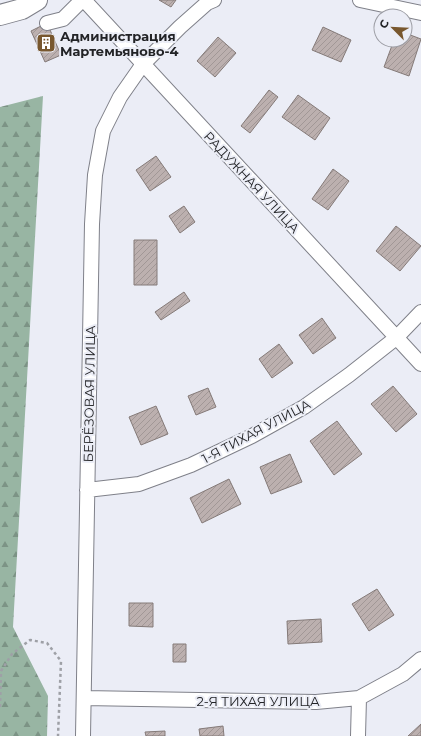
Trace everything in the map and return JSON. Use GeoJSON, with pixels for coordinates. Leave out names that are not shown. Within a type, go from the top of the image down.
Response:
{"type":"FeatureCollection","features":[{"type":"Feature","properties":{"kind":"street"},"geometry":{"type":"LineString","coordinates":[[0,15],[22,9],[37,0]]}},
{"type":"Feature","properties":{"kind":"street"},"geometry":{"type":"LineString","coordinates":[[47,23],[63,19],[83,0]]}},
{"type":"Feature","properties":{"kind":"street","name":"РАДУЖНАЯ УЛИЦА"},"geometry":{"type":"LineString","coordinates":[[83,0],[421,364]]}},
{"type":"Feature","properties":{"kind":"street","name":"БЕРЁЗОВАЯ УЛИЦА"},"geometry":{"type":"LineString","coordinates":[[83,736],[92,224],[95,175],[103,130],[120,97],[143,64],[180,27],[207,3],[214,0]]}},
{"type":"Feature","properties":{"kind":"street"},"geometry":{"type":"LineString","coordinates":[[360,0],[421,13]]}},
{"type":"Feature","properties":{"kind":"street","name":"1-Я ТИХАЯ УЛИЦА"},"geometry":{"type":"LineString","coordinates":[[87,490],[140,484],[191,465],[252,436],[304,407],[349,375],[396,338],[421,312]]}},
{"type":"Feature","properties":{"kind":"street","name":"2-Я ТИХАЯ УЛИЦА"},"geometry":{"type":"LineString","coordinates":[[84,698],[316,702],[359,698],[403,674],[421,659]]}},
{"type":"Feature","properties":{"kind":"street"},"geometry":{"type":"LineString","coordinates":[[358,736],[359,698]]}},
{"type":"Feature","properties":{"kind":"path"},"geometry":{"type":"LineString","coordinates":[[0,707],[2,670],[12,654],[30,640],[46,643],[61,661],[58,736]]}},
{"type":"Feature","properties":{"kind":"green space"},"geometry":{"type":"Polygon","coordinates":[[[43,96],[13,627],[48,696],[47,736],[0,736],[0,107],[43,96]]]}},
{"type":"Feature","properties":{"kind":"building"},"geometry":{"type":"Polygon","coordinates":[[[159,0],[176,0],[171,7],[159,0]]]}},
{"type":"Feature","properties":{"kind":"building","name":"Администрация Мартемьяново-4"},"geometry":{"type":"Polygon","coordinates":[[[47,23],[61,55],[45,62],[31,31],[47,23]]]}},
{"type":"Feature","properties":{"kind":"building"},"geometry":{"type":"Polygon","coordinates":[[[323,27],[351,40],[341,62],[312,50],[323,27]]]}},
{"type":"Feature","properties":{"kind":"building"},"geometry":{"type":"Polygon","coordinates":[[[413,36],[421,39],[409,76],[384,67],[391,48],[413,48],[413,36]]]}},
{"type":"Feature","properties":{"kind":"building"},"geometry":{"type":"Polygon","coordinates":[[[218,37],[236,53],[215,77],[197,61],[218,37]]]}},
{"type":"Feature","properties":{"kind":"building"},"geometry":{"type":"Polygon","coordinates":[[[269,90],[278,97],[250,133],[241,126],[269,90]]]}},
{"type":"Feature","properties":{"kind":"building"},"geometry":{"type":"Polygon","coordinates":[[[298,95],[330,118],[315,140],[282,117],[298,95]]]}},
{"type":"Feature","properties":{"kind":"building"},"geometry":{"type":"Polygon","coordinates":[[[156,156],[171,177],[150,191],[136,170],[156,156]]]}},
{"type":"Feature","properties":{"kind":"building"},"geometry":{"type":"Polygon","coordinates":[[[333,169],[349,181],[328,210],[312,199],[333,169]]]}},
{"type":"Feature","properties":{"kind":"building"},"geometry":{"type":"Polygon","coordinates":[[[184,206],[195,222],[180,233],[169,216],[184,206]]]}},
{"type":"Feature","properties":{"kind":"building"},"geometry":{"type":"Polygon","coordinates":[[[396,226],[421,246],[400,271],[376,251],[396,226]]]}},
{"type":"Feature","properties":{"kind":"building"},"geometry":{"type":"Polygon","coordinates":[[[134,240],[157,240],[157,285],[134,285],[134,240]]]}},
{"type":"Feature","properties":{"kind":"building"},"geometry":{"type":"Polygon","coordinates":[[[184,292],[190,301],[161,320],[155,312],[184,292]]]}},
{"type":"Feature","properties":{"kind":"building"},"geometry":{"type":"Polygon","coordinates":[[[322,318],[336,338],[313,354],[299,335],[322,318]]]}},
{"type":"Feature","properties":{"kind":"building"},"geometry":{"type":"Polygon","coordinates":[[[279,344],[293,363],[272,378],[259,359],[279,344]]]}},
{"type":"Feature","properties":{"kind":"building"},"geometry":{"type":"Polygon","coordinates":[[[393,386],[417,414],[396,432],[371,404],[393,386]]]}},
{"type":"Feature","properties":{"kind":"building"},"geometry":{"type":"Polygon","coordinates":[[[208,388],[216,407],[196,415],[188,396],[208,388]]]}},
{"type":"Feature","properties":{"kind":"building"},"geometry":{"type":"Polygon","coordinates":[[[156,406],[168,434],[141,445],[129,417],[156,406]]]}},
{"type":"Feature","properties":{"kind":"building"},"geometry":{"type":"Polygon","coordinates":[[[337,421],[362,454],[334,475],[310,441],[337,421]]]}},
{"type":"Feature","properties":{"kind":"building"},"geometry":{"type":"Polygon","coordinates":[[[290,454],[302,482],[271,494],[260,467],[290,454]]]}},
{"type":"Feature","properties":{"kind":"building"},"geometry":{"type":"Polygon","coordinates":[[[229,479],[241,504],[202,523],[190,498],[229,479]]]}},
{"type":"Feature","properties":{"kind":"building"},"geometry":{"type":"Polygon","coordinates":[[[377,589],[394,615],[369,631],[352,604],[377,589]]]}},
{"type":"Feature","properties":{"kind":"building"},"geometry":{"type":"Polygon","coordinates":[[[129,603],[153,603],[153,627],[129,626],[129,603]]]}},
{"type":"Feature","properties":{"kind":"building"},"geometry":{"type":"Polygon","coordinates":[[[321,619],[322,642],[288,644],[287,621],[321,619]]]}},
{"type":"Feature","properties":{"kind":"building"},"geometry":{"type":"Polygon","coordinates":[[[173,644],[186,644],[186,662],[173,662],[173,644]]]}},
{"type":"Feature","properties":{"kind":"building"},"geometry":{"type":"Polygon","coordinates":[[[421,724],[421,736],[408,736],[421,724]]]}},
{"type":"Feature","properties":{"kind":"building"},"geometry":{"type":"Polygon","coordinates":[[[223,726],[224,736],[200,736],[199,729],[223,726]]]}},
{"type":"Feature","properties":{"kind":"building"},"geometry":{"type":"Polygon","coordinates":[[[165,731],[165,736],[146,736],[145,732],[165,731]]]}},
{"type":"Feature","properties":{"kind":"place","name":"Администрация Мартемьяново-4"},"geometry":{"type":"Point","coordinates":[46,43]}}]}
